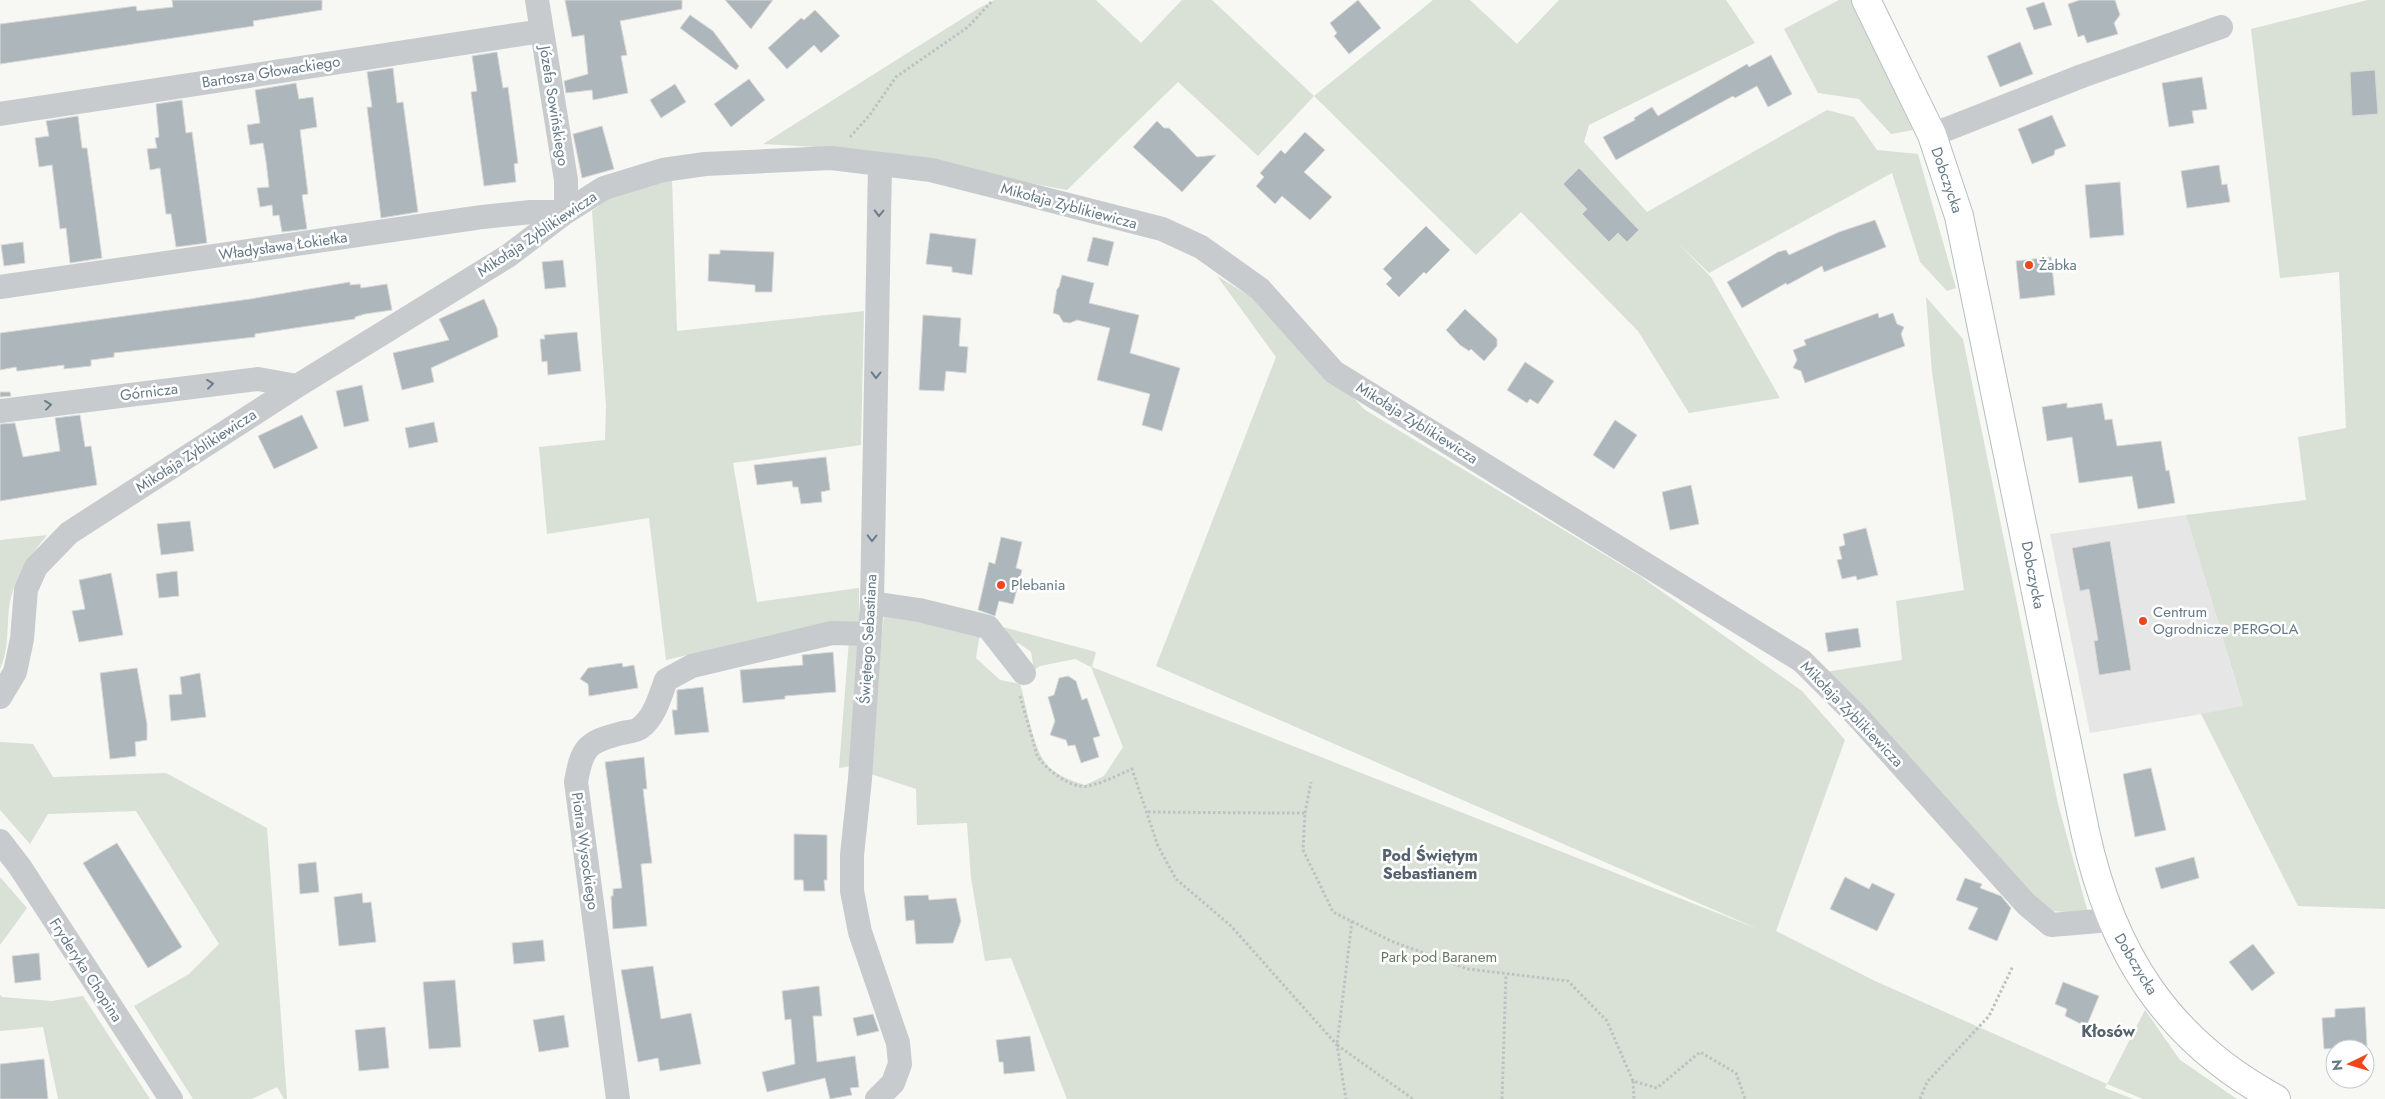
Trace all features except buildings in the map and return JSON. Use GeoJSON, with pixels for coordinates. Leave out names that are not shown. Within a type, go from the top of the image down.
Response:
{"type":"FeatureCollection","features":[{"type":"Feature","properties":{"kind":"main road","name":"Dobczycka"},"geometry":{"type":"LineString","coordinates":[[1866,0],[1932,135],[1963,232],[2087,840],[2095,874],[2111,920],[2138,970],[2168,1013],[2192,1039],[2225,1067],[2244,1081],[2276,1099]]}},
{"type":"Feature","properties":{"kind":"street","name":"Józefa Sowińskiego"},"geometry":{"type":"LineString","coordinates":[[538,0],[566,180],[566,212]]}},
{"type":"Feature","properties":{"kind":"street"},"geometry":{"type":"LineString","coordinates":[[1932,135],[2082,76],[2221,27]]}},
{"type":"Feature","properties":{"kind":"street","name":"Bartosza Głowackiego"},"geometry":{"type":"LineString","coordinates":[[0,114],[542,31]]}},
{"type":"Feature","properties":{"kind":"street","name":"Mikołaja Zyblikiewicza"},"geometry":{"type":"LineString","coordinates":[[0,696],[15,672],[22,639],[26,589],[36,567],[50,550],[69,533],[298,386],[508,256],[566,212],[604,188],[663,170],[750,160],[831,158],[931,170],[1162,229],[1201,247],[1260,289],[1334,372],[1802,661],[1858,717],[2020,896],[2052,925],[2111,920]]}},
{"type":"Feature","properties":{"kind":"street","name":"Świętego Sebastiana"},"geometry":{"type":"LineString","coordinates":[[877,1099],[893,1083],[900,1064],[898,1044],[860,932],[852,890],[852,855],[860,779],[872,603],[880,164]]}},
{"type":"Feature","properties":{"kind":"street","name":"Władysława Łokietka"},"geometry":{"type":"LineString","coordinates":[[0,287],[482,217],[531,212],[566,212]]}},
{"type":"Feature","properties":{"kind":"street","name":"Górnicza"},"geometry":{"type":"LineString","coordinates":[[0,411],[258,379],[298,386]]}},
{"type":"Feature","properties":{"kind":"street"},"geometry":{"type":"LineString","coordinates":[[872,603],[919,610],[988,627],[1024,673]]}},
{"type":"Feature","properties":{"kind":"street","name":"Piotra Wysockiego"},"geometry":{"type":"LineString","coordinates":[[618,1099],[576,782],[581,756],[597,739],[639,729],[648,720],[657,705],[666,680],[692,666],[832,633],[870,634]]}},
{"type":"Feature","properties":{"kind":"street","name":"Fryderyka Chopina"},"geometry":{"type":"LineString","coordinates":[[0,841],[20,867],[171,1099]]}},
{"type":"Feature","properties":{"kind":"path"},"geometry":{"type":"LineString","coordinates":[[831,158],[869,116],[896,78],[968,27],[993,0]]}},
{"type":"Feature","properties":{"kind":"path"},"geometry":{"type":"LineString","coordinates":[[1024,673],[1017,683],[1041,762],[1052,773],[1068,782],[1086,787],[1132,769],[1158,846],[1176,879],[1231,926],[1337,1045],[1412,1099]]}},
{"type":"Feature","properties":{"kind":"path"},"geometry":{"type":"LineString","coordinates":[[1310,782],[1305,813],[1303,850],[1333,912],[1391,941],[1468,969],[1568,982],[1607,1021],[1633,1081],[1634,1099]]}},
{"type":"Feature","properties":{"kind":"path"},"geometry":{"type":"LineString","coordinates":[[1148,812],[1305,813]]}},
{"type":"Feature","properties":{"kind":"path"},"geometry":{"type":"LineString","coordinates":[[1346,1099],[1337,1045],[1352,921]]}},
{"type":"Feature","properties":{"kind":"path"},"geometry":{"type":"LineString","coordinates":[[1920,1099],[1927,1082],[1989,1016],[2013,966]]}},
{"type":"Feature","properties":{"kind":"path"},"geometry":{"type":"LineString","coordinates":[[1502,1099],[1506,974]]}},
{"type":"Feature","properties":{"kind":"path"},"geometry":{"type":"LineString","coordinates":[[1633,1081],[1656,1088],[1700,1052],[1736,1073],[1745,1099]]}},
{"type":"Feature","properties":{"kind":"shaded area","name":"Centrum Ogrodnicze PERGOLA"},"geometry":{"type":"Polygon","coordinates":[[[2186,515],[2243,707],[2090,733],[2050,534],[2186,515]]]}},
{"type":"Feature","properties":{"kind":"green space"},"geometry":{"type":"Polygon","coordinates":[[[995,0],[1096,0],[1141,43],[1182,0],[1212,0],[1314,96],[1258,156],[1178,82],[1067,190],[851,149],[763,144],[979,8],[995,0]]]}},
{"type":"Feature","properties":{"kind":"green space"},"geometry":{"type":"Polygon","coordinates":[[[1433,0],[1470,0],[1517,44],[1559,0],[1726,0],[1755,43],[1589,125],[1584,142],[1647,212],[1827,110],[1854,117],[1877,150],[1918,154],[1956,288],[1947,291],[1920,262],[1892,173],[1709,273],[1677,242],[1711,277],[1780,398],[1689,413],[1638,331],[1521,212],[1476,255],[1314,96],[1433,0]]]}},
{"type":"Feature","properties":{"kind":"green space"},"geometry":{"type":"Polygon","coordinates":[[[1839,0],[1851,0],[1913,130],[1891,134],[1859,99],[1818,93],[1784,29],[1839,0]]]}},
{"type":"Feature","properties":{"kind":"green space"},"geometry":{"type":"Polygon","coordinates":[[[2368,0],[2385,0],[2385,909],[2298,906],[2201,714],[2243,706],[2186,515],[2306,500],[2298,437],[2346,428],[2339,272],[2280,278],[2251,29],[2368,0]]]}},
{"type":"Feature","properties":{"kind":"green space"},"geometry":{"type":"Polygon","coordinates":[[[672,179],[677,331],[864,311],[861,445],[733,463],[757,602],[859,588],[859,622],[813,626],[666,660],[649,518],[547,534],[539,447],[605,440],[606,406],[592,211],[618,191],[672,179]]]}},
{"type":"Feature","properties":{"kind":"green space","name":"Park pod Baranem"},"geometry":{"type":"Polygon","coordinates":[[[1217,276],[1261,303],[1365,410],[1640,576],[1802,691],[1845,740],[1776,931],[1875,981],[2107,1084],[2105,1088],[2133,1099],[1067,1099],[1011,958],[985,961],[971,878],[967,823],[917,825],[916,789],[868,773],[884,615],[984,633],[979,639],[976,658],[1000,680],[1020,684],[1031,729],[1044,761],[1058,774],[1076,782],[1085,785],[1104,776],[1123,747],[1091,667],[1075,659],[1040,666],[1034,670],[1031,652],[1020,644],[1000,638],[1003,627],[1096,652],[1092,667],[1758,929],[1156,666],[1276,357],[1217,276]]]}},
{"type":"Feature","properties":{"kind":"green space"},"geometry":{"type":"Polygon","coordinates":[[[1926,297],[1963,339],[2058,804],[2088,913],[2048,911],[1825,672],[1902,660],[1896,601],[1964,590],[1932,372],[1926,297]]]}},
{"type":"Feature","properties":{"kind":"green space"},"geometry":{"type":"Polygon","coordinates":[[[47,535],[27,561],[16,582],[10,600],[6,649],[0,669],[0,540],[47,535]]]}},
{"type":"Feature","properties":{"kind":"green space"},"geometry":{"type":"Polygon","coordinates":[[[849,640],[860,640],[852,766],[839,768],[849,640]]]}},
{"type":"Feature","properties":{"kind":"green space"},"geometry":{"type":"Polygon","coordinates":[[[0,742],[33,744],[53,777],[166,773],[267,828],[287,1099],[284,1099],[277,1087],[252,1099],[193,1099],[134,1006],[189,974],[219,944],[136,811],[48,814],[30,844],[0,810],[0,742]]]}},
{"type":"Feature","properties":{"kind":"green space"},"geometry":{"type":"Polygon","coordinates":[[[0,877],[27,908],[0,945],[0,877]]]}},
{"type":"Feature","properties":{"kind":"green space"},"geometry":{"type":"Polygon","coordinates":[[[0,995],[2,997],[52,1001],[83,996],[150,1099],[58,1099],[43,1027],[0,1031],[0,995]]]}},
{"type":"Feature","properties":{"kind":"green space"},"geometry":{"type":"Polygon","coordinates":[[[2145,1010],[2180,1060],[2237,1099],[2143,1099],[2107,1084],[2145,1010]]]}},
{"type":"Feature","properties":{"kind":"place","name":"Żabka"},"geometry":{"type":"Point","coordinates":[2029,265]}},
{"type":"Feature","properties":{"kind":"place","name":"Plebania"},"geometry":{"type":"Point","coordinates":[1001,585]}},
{"type":"Feature","properties":{"kind":"place","name":"Centrum Ogrodnicze PERGOLA"},"geometry":{"type":"Point","coordinates":[2143,621]}},
{"type":"Feature","properties":{"kind":"district","name":"Pod Świętym Sebastianem"},"geometry":{"type":"Point","coordinates":[1430,864]}},
{"type":"Feature","properties":{"kind":"district","name":"Kłosów"},"geometry":{"type":"Point","coordinates":[2108,1031]}}]}
